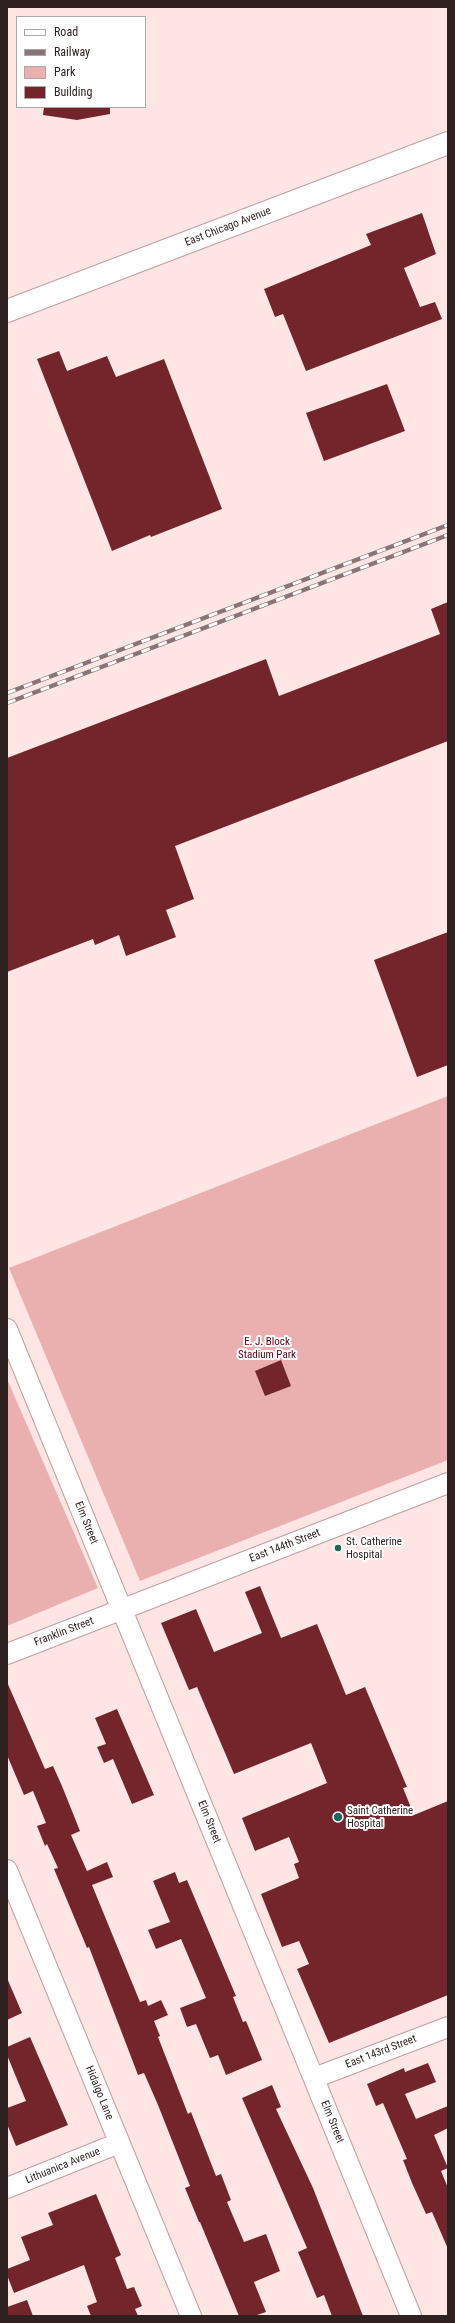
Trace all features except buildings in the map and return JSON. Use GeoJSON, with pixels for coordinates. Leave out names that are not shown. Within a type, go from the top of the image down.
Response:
{"type":"FeatureCollection","features":[{"type":"Feature","properties":{"kind":"main road","name":"East Chicago Avenue"},"geometry":{"type":"LineString","coordinates":[[7,311],[448,143]]}},
{"type":"Feature","properties":{"kind":"street","name":"Elm Street"},"geometry":{"type":"LineString","coordinates":[[7,1329],[411,2316]]}},
{"type":"Feature","properties":{"kind":"street","name":"East 144th Street"},"geometry":{"type":"LineString","coordinates":[[122,1609],[448,1483]]}},
{"type":"Feature","properties":{"kind":"street","name":"Franklin Street"},"geometry":{"type":"LineString","coordinates":[[7,1654],[122,1609]]}},
{"type":"Feature","properties":{"kind":"street","name":"Hidalgo Lane"},"geometry":{"type":"LineString","coordinates":[[7,1870],[191,2316]]}},
{"type":"Feature","properties":{"kind":"street","name":"East 143rd Street"},"geometry":{"type":"LineString","coordinates":[[314,2078],[448,2027]]}},
{"type":"Feature","properties":{"kind":"street","name":"Lithuanica Avenue"},"geometry":{"type":"LineString","coordinates":[[7,2188],[119,2143]]}},
{"type":"Feature","properties":{"kind":"green space","name":"E. J. Block Stadium Park"},"geometry":{"type":"Polygon","coordinates":[[[448,1096],[448,1460],[140,1581],[9,1268],[448,1096]]]}},
{"type":"Feature","properties":{"kind":"green space"},"geometry":{"type":"Polygon","coordinates":[[[7,1379],[98,1588],[7,1626],[7,1379]]]}},
{"type":"Feature","properties":{"kind":"railway"},"geometry":{"type":"LineString","coordinates":[[7,693],[448,525]]}},
{"type":"Feature","properties":{"kind":"railway"},"geometry":{"type":"LineString","coordinates":[[7,703],[448,535]]}},
{"type":"Feature","properties":{"kind":"place","name":"St. Catherine Hospital"},"geometry":{"type":"Point","coordinates":[338,1548]}},
{"type":"Feature","properties":{"kind":"place","name":"Saint Catherine Hospital"},"geometry":{"type":"Point","coordinates":[338,1817]}}]}
